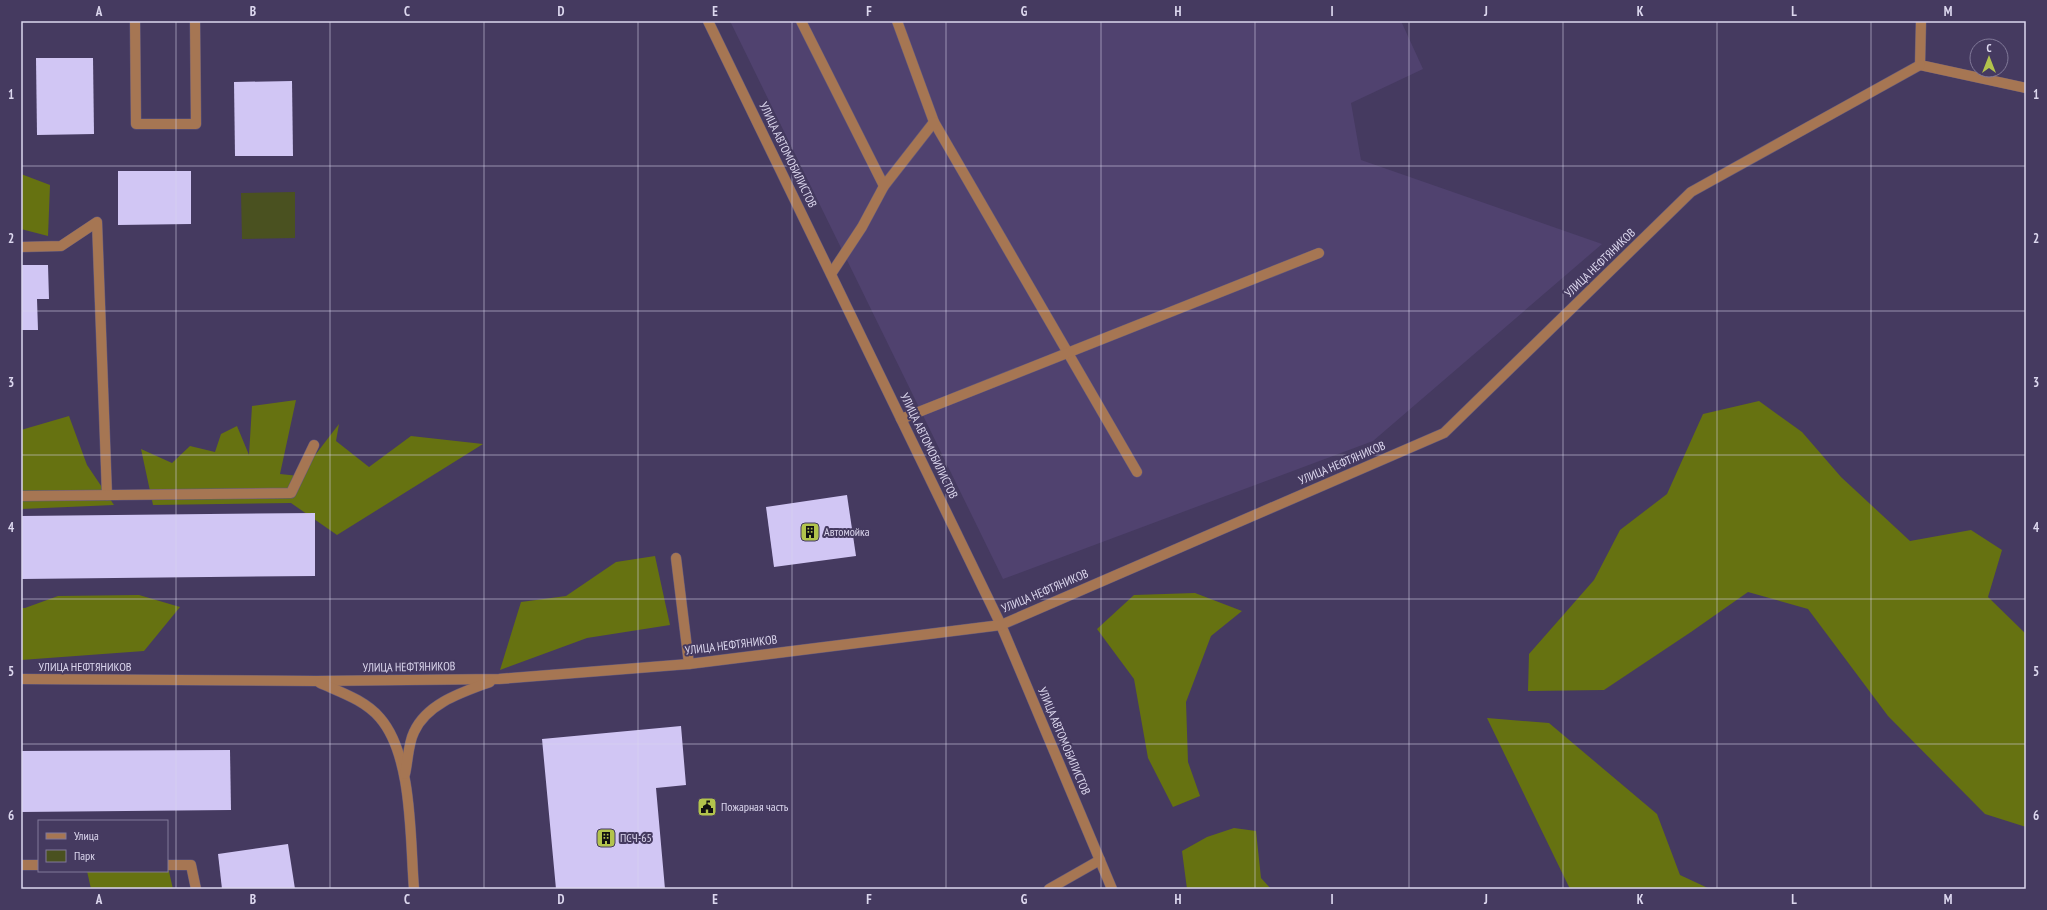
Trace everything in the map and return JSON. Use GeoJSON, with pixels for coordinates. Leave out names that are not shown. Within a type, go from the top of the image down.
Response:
{"type":"FeatureCollection","features":[{"type":"Feature","properties":{"kind":"street"},"geometry":{"type":"LineString","coordinates":[[135,21],[136,124],[196,124],[195,21]]}},
{"type":"Feature","properties":{"kind":"street","name":"УЛИЦА АВТОМОБИЛИСТОВ"},"geometry":{"type":"LineString","coordinates":[[708,21],[1001,624],[1112,889]]}},
{"type":"Feature","properties":{"kind":"street"},"geometry":{"type":"LineString","coordinates":[[802,21],[884,186]]}},
{"type":"Feature","properties":{"kind":"street"},"geometry":{"type":"LineString","coordinates":[[896,21],[934,122],[1137,472]]}},
{"type":"Feature","properties":{"kind":"street"},"geometry":{"type":"LineString","coordinates":[[1921,21],[1920,65],[2026,88]]}},
{"type":"Feature","properties":{"kind":"street","name":"УЛИЦА НЕФТЯНИКОВ"},"geometry":{"type":"LineString","coordinates":[[21,680],[316,682],[499,679],[689,664],[1001,624],[1444,433],[1691,192],[1920,65]]}},
{"type":"Feature","properties":{"kind":"street"},"geometry":{"type":"LineString","coordinates":[[831,274],[862,228],[884,186],[934,122]]}},
{"type":"Feature","properties":{"kind":"street"},"geometry":{"type":"LineString","coordinates":[[21,247],[61,246],[97,222],[107,495]]}},
{"type":"Feature","properties":{"kind":"street"},"geometry":{"type":"LineString","coordinates":[[901,419],[1319,253]]}},
{"type":"Feature","properties":{"kind":"street"},"geometry":{"type":"LineString","coordinates":[[21,496],[291,493],[314,445]]}},
{"type":"Feature","properties":{"kind":"street"},"geometry":{"type":"LineString","coordinates":[[676,558],[689,664]]}},
{"type":"Feature","properties":{"kind":"street"},"geometry":{"type":"LineString","coordinates":[[405,776],[414,732],[427,715],[453,695],[499,679]]}},
{"type":"Feature","properties":{"kind":"street"},"geometry":{"type":"LineString","coordinates":[[316,682],[353,697],[379,717],[391,733],[405,776],[414,889]]}},
{"type":"Feature","properties":{"kind":"street"},"geometry":{"type":"LineString","coordinates":[[1049,889],[1100,860]]}},
{"type":"Feature","properties":{"kind":"street"},"geometry":{"type":"LineString","coordinates":[[168,865],[191,864],[196,889]]}},
{"type":"Feature","properties":{"kind":"street"},"geometry":{"type":"LineString","coordinates":[[21,865],[38,865]]}},
{"type":"Feature","properties":{"kind":"shaded area"},"geometry":{"type":"Polygon","coordinates":[[[730,21],[1401,21],[1423,69],[1351,103],[1361,160],[1602,244],[1373,441],[1003,579],[730,21]]]}},
{"type":"Feature","properties":{"kind":"green space"},"geometry":{"type":"Polygon","coordinates":[[[21,174],[50,185],[48,236],[21,229],[21,174]]]}},
{"type":"Feature","properties":{"kind":"green space"},"geometry":{"type":"Polygon","coordinates":[[[295,192],[295,238],[242,239],[241,193],[295,192]]]}},
{"type":"Feature","properties":{"kind":"green space"},"geometry":{"type":"Polygon","coordinates":[[[296,400],[280,474],[299,476],[339,424],[336,441],[369,467],[411,436],[483,444],[337,535],[291,503],[153,505],[141,449],[172,463],[190,446],[215,452],[221,434],[237,426],[249,455],[252,406],[296,400]]]}},
{"type":"Feature","properties":{"kind":"green space"},"geometry":{"type":"Polygon","coordinates":[[[1759,401],[1802,432],[1841,477],[1910,541],[1971,530],[2002,550],[1988,597],[2026,634],[2026,827],[1985,814],[1888,716],[1808,609],[1748,592],[1604,690],[1528,691],[1529,654],[1594,580],[1620,530],[1667,494],[1703,414],[1759,401]]]}},
{"type":"Feature","properties":{"kind":"green space"},"geometry":{"type":"Polygon","coordinates":[[[69,416],[87,465],[114,505],[21,509],[21,430],[69,416]]]}},
{"type":"Feature","properties":{"kind":"green space"},"geometry":{"type":"Polygon","coordinates":[[[655,556],[670,625],[587,638],[500,670],[521,602],[566,596],[616,562],[655,556]]]}},
{"type":"Feature","properties":{"kind":"green space"},"geometry":{"type":"Polygon","coordinates":[[[1195,593],[1242,611],[1211,636],[1186,702],[1188,762],[1200,796],[1173,807],[1148,758],[1134,679],[1097,629],[1134,595],[1195,593]]]}},
{"type":"Feature","properties":{"kind":"green space"},"geometry":{"type":"Polygon","coordinates":[[[139,595],[180,607],[144,651],[21,660],[21,608],[25,608],[58,596],[139,595]]]}},
{"type":"Feature","properties":{"kind":"green space"},"geometry":{"type":"Polygon","coordinates":[[[1487,718],[1549,723],[1657,814],[1680,875],[1710,889],[1570,889],[1487,718]]]}},
{"type":"Feature","properties":{"kind":"green space"},"geometry":{"type":"Polygon","coordinates":[[[1234,828],[1256,831],[1261,878],[1271,889],[1187,889],[1182,851],[1207,837],[1234,828]]]}},
{"type":"Feature","properties":{"kind":"green space"},"geometry":{"type":"Polygon","coordinates":[[[168,867],[173,889],[91,889],[87,872],[168,872],[168,867]]]}},
{"type":"Feature","properties":{"kind":"building"},"geometry":{"type":"Polygon","coordinates":[[[36,58],[93,58],[94,134],[37,135],[36,58]]]}},
{"type":"Feature","properties":{"kind":"building"},"geometry":{"type":"Polygon","coordinates":[[[292,81],[293,156],[235,156],[234,82],[292,81]]]}},
{"type":"Feature","properties":{"kind":"building"},"geometry":{"type":"Polygon","coordinates":[[[118,171],[191,171],[191,224],[118,225],[118,171]]]}},
{"type":"Feature","properties":{"kind":"building"},"geometry":{"type":"Polygon","coordinates":[[[21,265],[48,265],[49,299],[37,299],[38,330],[21,330],[21,265]]]}},
{"type":"Feature","properties":{"kind":"building","name":"Автомойка"},"geometry":{"type":"Polygon","coordinates":[[[847,495],[856,556],[774,567],[766,507],[847,495]]]}},
{"type":"Feature","properties":{"kind":"building"},"geometry":{"type":"Polygon","coordinates":[[[315,513],[315,576],[21,579],[21,516],[315,513]]]}},
{"type":"Feature","properties":{"kind":"building","name":"ПСЧ-65"},"geometry":{"type":"Polygon","coordinates":[[[681,726],[686,785],[656,788],[665,889],[556,889],[542,739],[681,726]]]}},
{"type":"Feature","properties":{"kind":"building"},"geometry":{"type":"Polygon","coordinates":[[[230,750],[231,810],[21,812],[21,751],[230,750]]]}},
{"type":"Feature","properties":{"kind":"building"},"geometry":{"type":"Polygon","coordinates":[[[288,844],[295,889],[222,889],[218,854],[288,844]]]}},
{"type":"Feature","properties":{"kind":"place","name":"Автомойка"},"geometry":{"type":"Point","coordinates":[810,532]}},
{"type":"Feature","properties":{"kind":"place","name":"Пожарная часть"},"geometry":{"type":"Point","coordinates":[707,807]}},
{"type":"Feature","properties":{"kind":"place","name":"ПСЧ-65"},"geometry":{"type":"Point","coordinates":[606,838]}}]}
